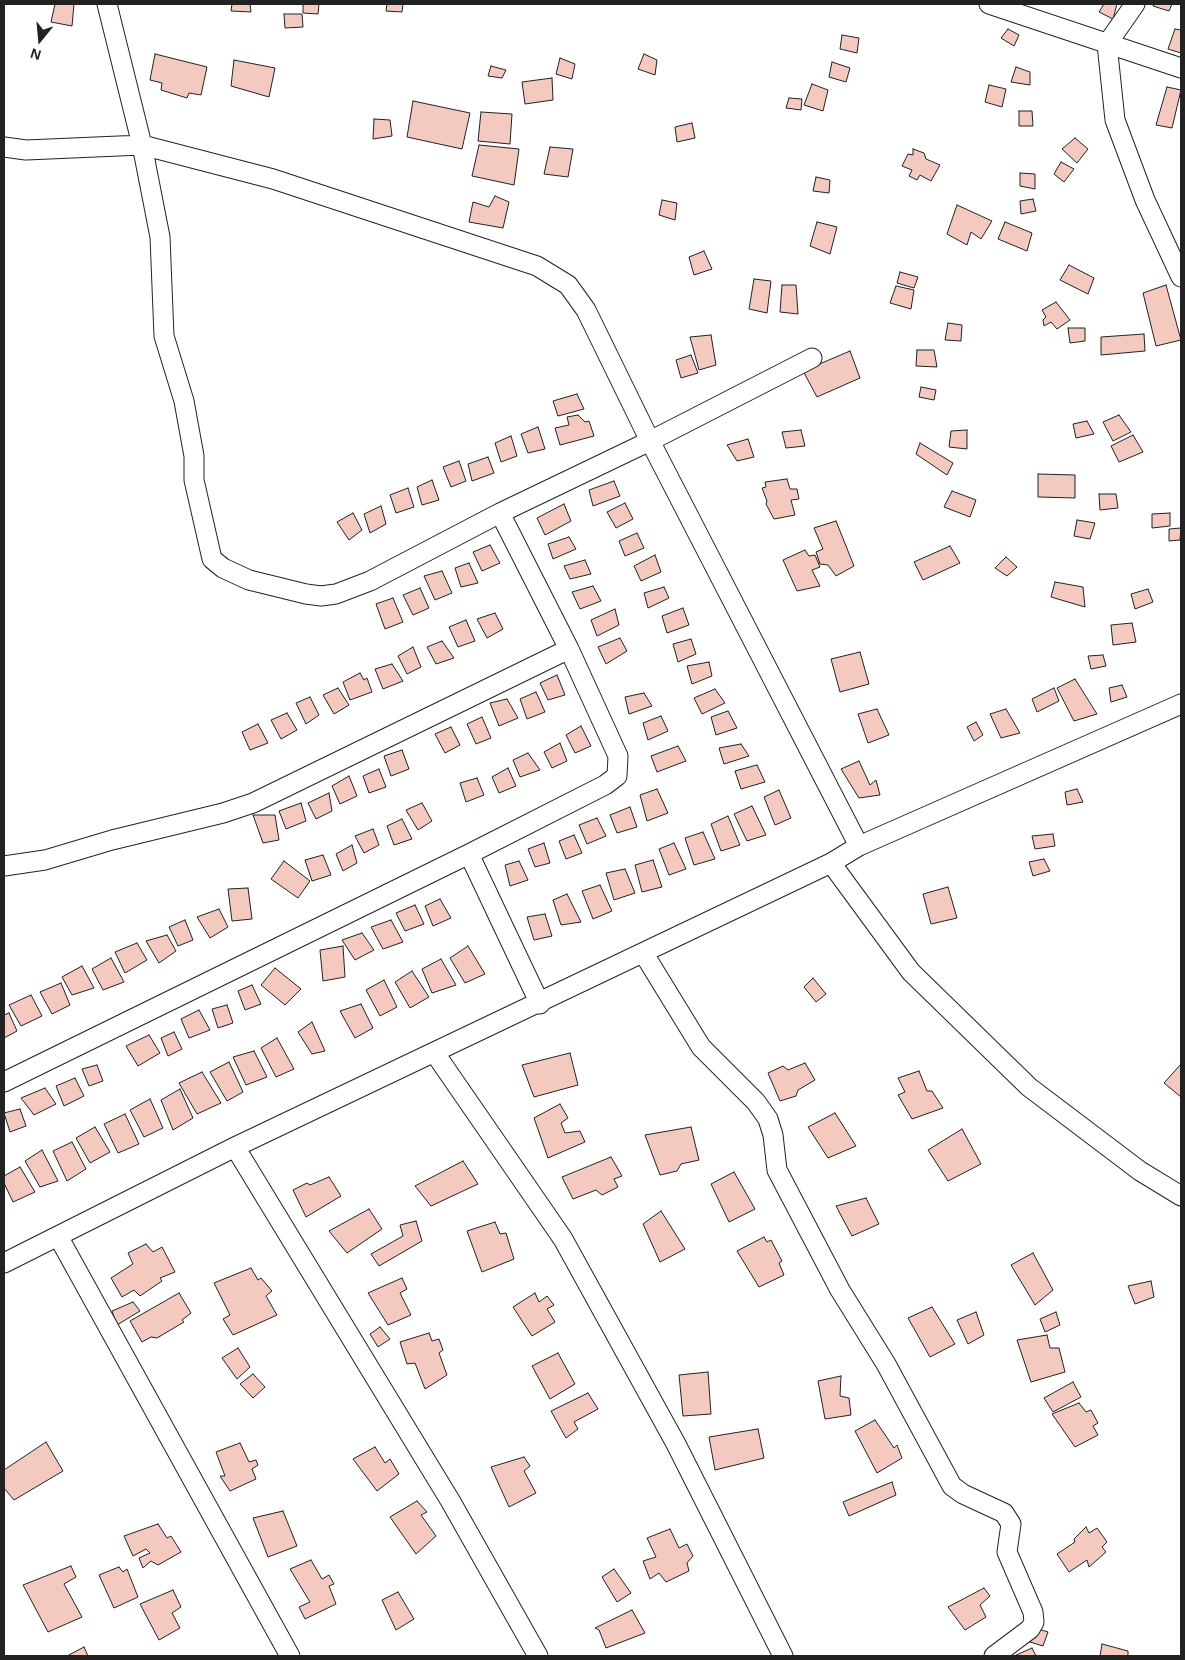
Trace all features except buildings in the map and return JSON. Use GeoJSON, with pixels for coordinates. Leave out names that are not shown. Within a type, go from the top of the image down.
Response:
{"type":"FeatureCollection","features":[{"type":"Feature","properties":{"kind":"street"},"geometry":{"type":"LineString","coordinates":[[107,4],[142,145],[160,237],[164,336],[184,401],[194,456],[194,480],[212,558],[223,568],[249,580],[306,594],[321,596],[336,594],[370,581],[500,513],[650,442],[812,358]]}},
{"type":"Feature","properties":{"kind":"street"},"geometry":{"type":"LineString","coordinates":[[989,4],[1181,68]]}},
{"type":"Feature","properties":{"kind":"street"},"geometry":{"type":"LineString","coordinates":[[1135,4],[1107,44],[1115,120],[1120,138],[1145,200],[1181,277]]}},
{"type":"Feature","properties":{"kind":"street"},"geometry":{"type":"LineString","coordinates":[[4,147],[26,150],[142,145],[272,179],[537,266],[568,285],[586,310],[650,442],[859,846]]}},
{"type":"Feature","properties":{"kind":"street"},"geometry":{"type":"LineString","coordinates":[[4,1082],[468,854],[605,785],[617,776],[618,756],[570,649],[500,513]]}},
{"type":"Feature","properties":{"kind":"street"},"geometry":{"type":"LineString","coordinates":[[4,866],[45,860],[112,840],[224,813],[253,803],[570,649]]}},
{"type":"Feature","properties":{"kind":"street"},"geometry":{"type":"LineString","coordinates":[[4,1263],[236,1147],[434,1052],[540,1004],[832,863],[859,846],[1181,704]]}},
{"type":"Feature","properties":{"kind":"street"},"geometry":{"type":"LineString","coordinates":[[468,854],[540,1004]]}},
{"type":"Feature","properties":{"kind":"street"},"geometry":{"type":"LineString","coordinates":[[832,863],[911,972],[1029,1086],[1140,1171],[1181,1196]]}},
{"type":"Feature","properties":{"kind":"street"},"geometry":{"type":"LineString","coordinates":[[644,954],[701,1047],[756,1102],[768,1119],[773,1135],[777,1170],[840,1290],[886,1364],[952,1486],[963,1494],[1004,1513],[1011,1524],[1007,1552],[1033,1612],[1034,1622],[1030,1629],[994,1656]]}},
{"type":"Feature","properties":{"kind":"street"},"geometry":{"type":"LineString","coordinates":[[434,1052],[563,1239],[676,1444],[773,1632],[783,1656]]}},
{"type":"Feature","properties":{"kind":"street"},"geometry":{"type":"LineString","coordinates":[[236,1147],[451,1502],[538,1656]]}},
{"type":"Feature","properties":{"kind":"street"},"geometry":{"type":"LineString","coordinates":[[58,1236],[290,1656]]}}]}
